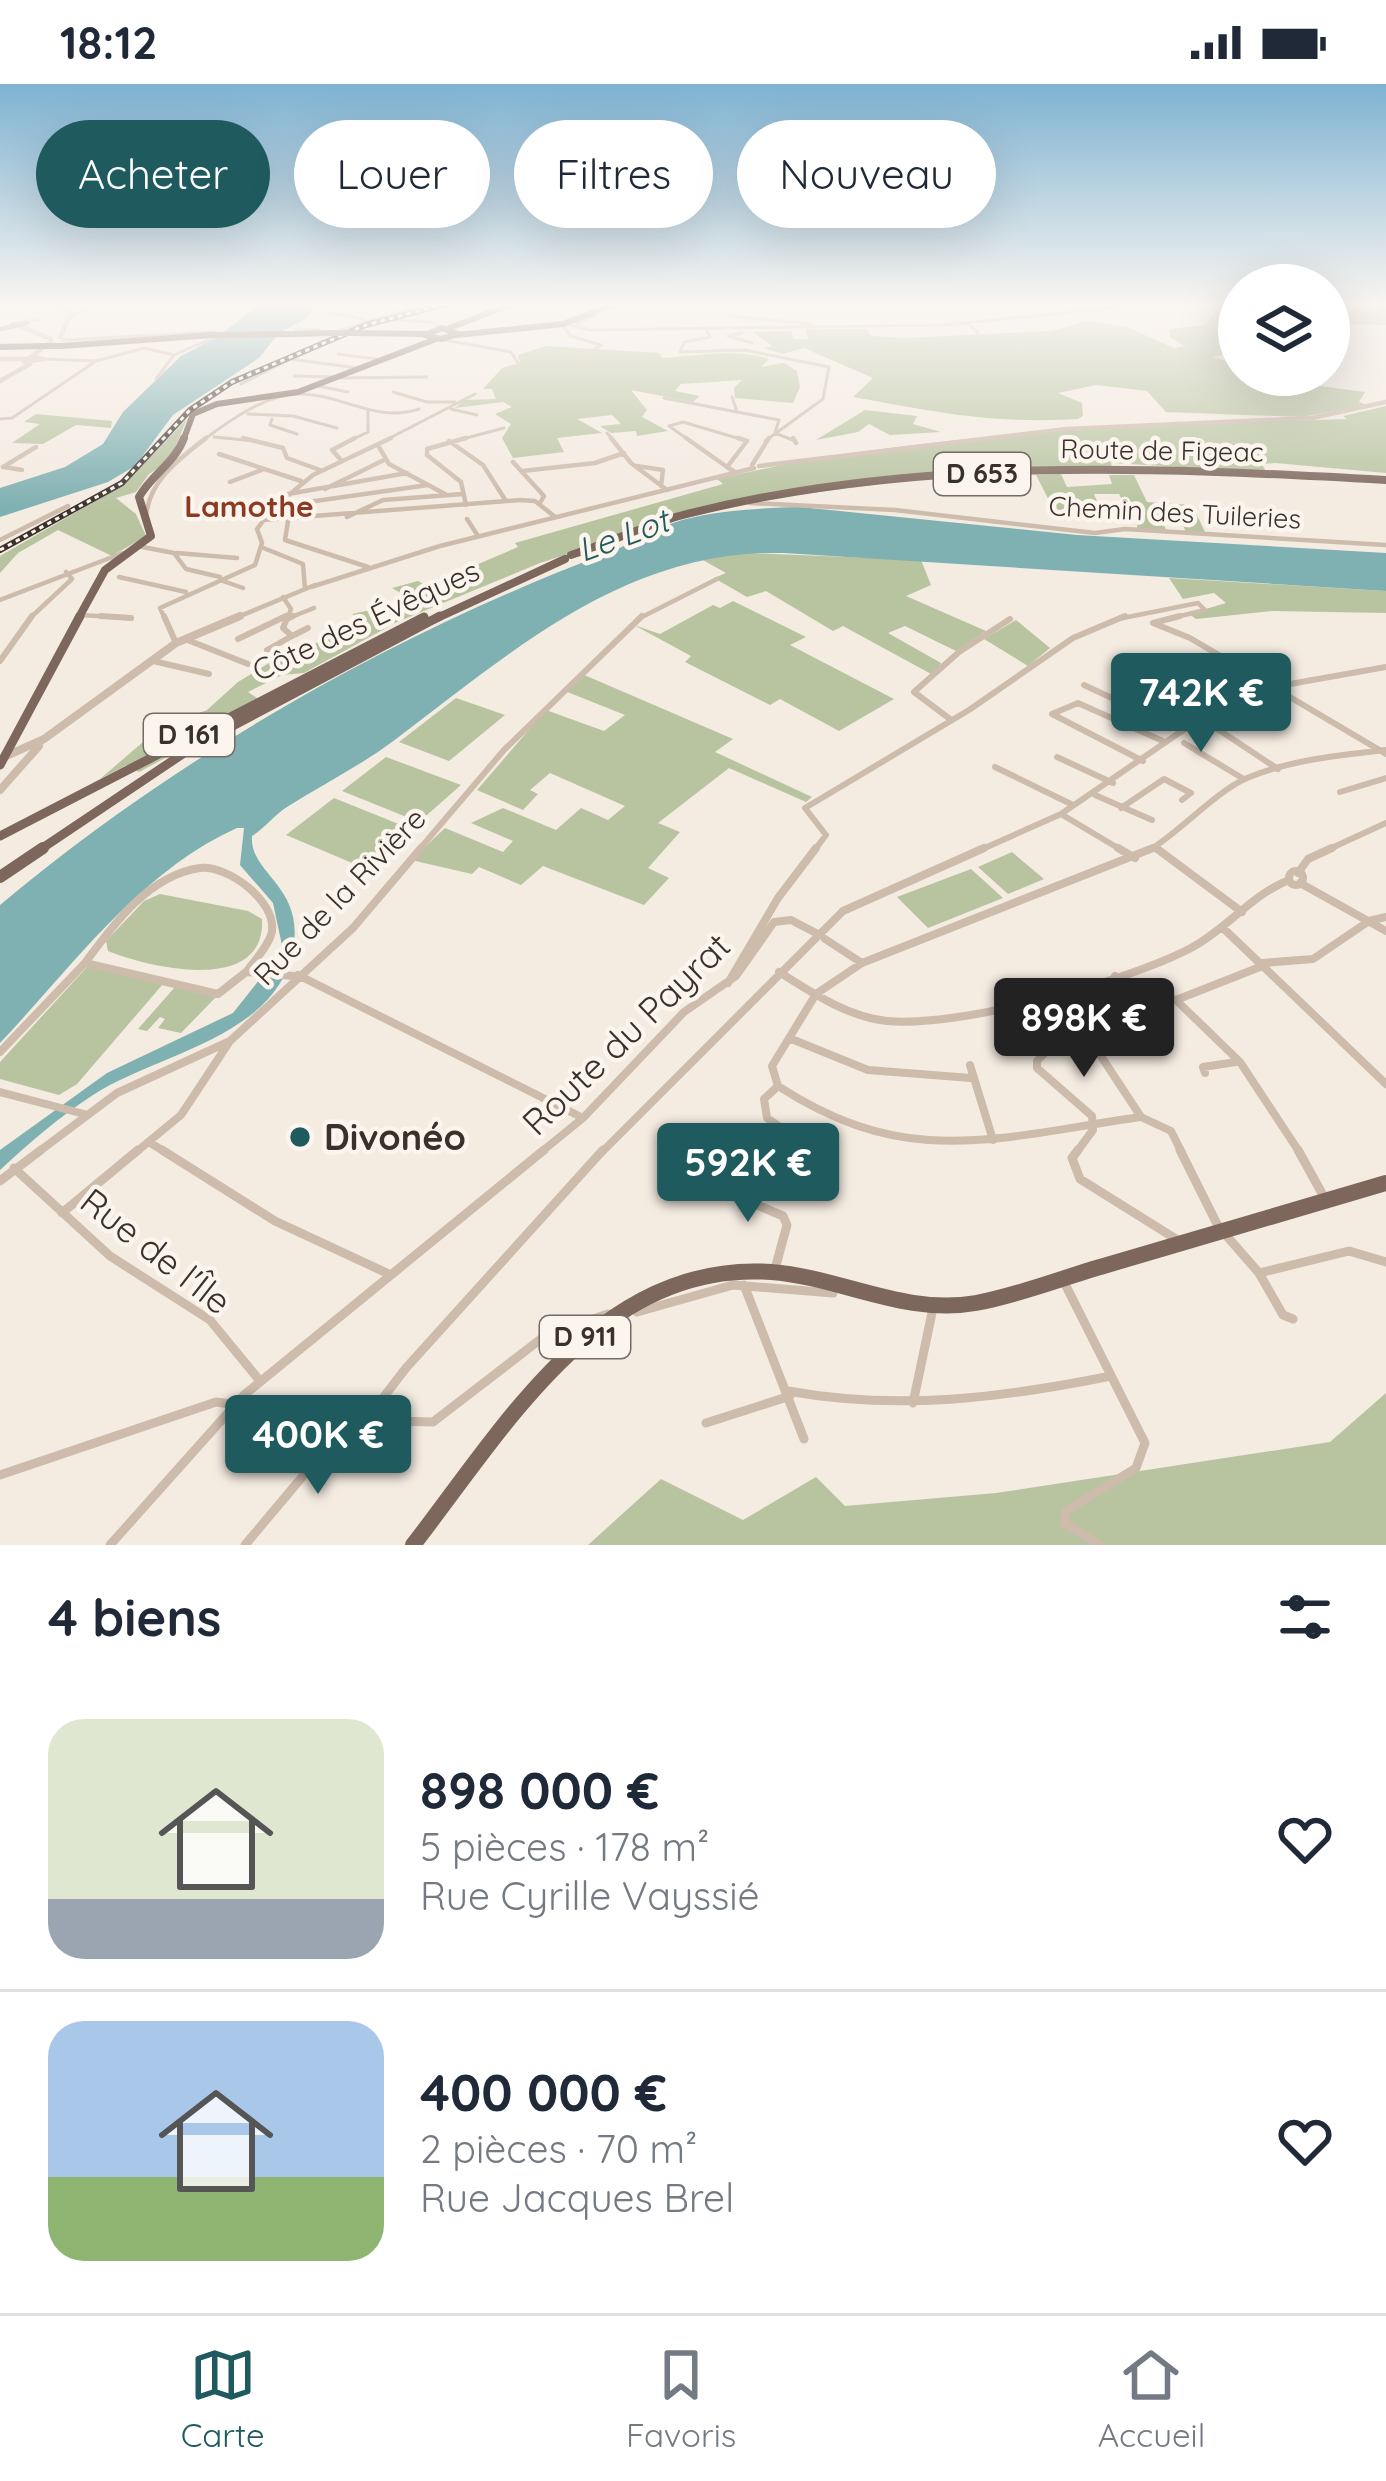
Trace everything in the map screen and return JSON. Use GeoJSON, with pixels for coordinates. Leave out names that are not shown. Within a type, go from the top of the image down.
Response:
{"type":"FeatureCollection","features":[{"type":"Feature","properties":{"kind":"main road"},"geometry":{"type":"LineString","coordinates":[[2,761],[107,562],[151,536],[138,502],[147,480],[177,456],[193,414],[217,404],[291,394],[349,371]]}},
{"type":"Feature","properties":{"kind":"main road","name":"Route de Figeac"},"geometry":{"type":"LineString","coordinates":[[570,558],[670,519],[847,485],[1079,470],[1386,480]]}},
{"type":"Feature","properties":{"kind":"main road","name":"D 653"},"geometry":{"type":"LineString","coordinates":[[0,877],[193,747],[528,575],[570,558]]}},
{"type":"Feature","properties":{"kind":"main road","name":"Côte des Évêques"},"geometry":{"type":"LineString","coordinates":[[0,836],[274,689],[445,607],[570,558]]}},
{"type":"Feature","properties":{"kind":"main road","name":"D 911"},"geometry":{"type":"LineString","coordinates":[[413,1545],[544,1382],[613,1312],[691,1276],[774,1272],[933,1308],[976,1303],[1386,1183]]}},
{"type":"Feature","properties":{"kind":"street"},"geometry":{"type":"LineString","coordinates":[[0,419],[12,418],[81,371]]}},
{"type":"Feature","properties":{"kind":"street"},"geometry":{"type":"LineString","coordinates":[[157,379],[163,371]]}},
{"type":"Feature","properties":{"kind":"street"},"geometry":{"type":"LineString","coordinates":[[241,384],[266,371]]}},
{"type":"Feature","properties":{"kind":"street"},"geometry":{"type":"LineString","coordinates":[[753,466],[776,434],[824,400],[829,371]]}},
{"type":"Feature","properties":{"kind":"street"},"geometry":{"type":"LineString","coordinates":[[294,376],[428,376]]}},
{"type":"Feature","properties":{"kind":"street"},"geometry":{"type":"LineString","coordinates":[[308,388],[327,385],[349,392]]}},
{"type":"Feature","properties":{"kind":"street"},"geometry":{"type":"LineString","coordinates":[[393,392],[427,402],[455,402],[475,394]]}},
{"type":"Feature","properties":{"kind":"street"},"geometry":{"type":"LineString","coordinates":[[146,518],[151,490],[205,440],[244,414],[291,394],[402,417],[419,409]]}},
{"type":"Feature","properties":{"kind":"street"},"geometry":{"type":"LineString","coordinates":[[732,397],[737,412]]}},
{"type":"Feature","properties":{"kind":"street"},"geometry":{"type":"LineString","coordinates":[[664,398],[779,420],[776,434]]}},
{"type":"Feature","properties":{"kind":"street"},"geometry":{"type":"LineString","coordinates":[[176,643],[160,608],[188,592],[249,570],[260,550],[257,529],[284,494],[320,470],[452,409],[455,402]]}},
{"type":"Feature","properties":{"kind":"street"},"geometry":{"type":"LineString","coordinates":[[0,790],[29,751],[176,643],[307,586],[368,566],[753,466],[1091,427],[1312,418],[1386,402]]}},
{"type":"Feature","properties":{"kind":"street"},"geometry":{"type":"LineString","coordinates":[[694,412],[705,406]]}},
{"type":"Feature","properties":{"kind":"street"},"geometry":{"type":"LineString","coordinates":[[452,409],[477,415]]}},
{"type":"Feature","properties":{"kind":"street"},"geometry":{"type":"LineString","coordinates":[[345,461],[331,453],[368,432],[368,411]]}},
{"type":"Feature","properties":{"kind":"street"},"geometry":{"type":"LineString","coordinates":[[244,414],[272,419],[293,416],[337,428]]}},
{"type":"Feature","properties":{"kind":"street"},"geometry":{"type":"LineString","coordinates":[[272,419],[270,424],[297,434]]}},
{"type":"Feature","properties":{"kind":"street"},"geometry":{"type":"LineString","coordinates":[[727,466],[747,441],[675,423],[669,427],[735,472]]}},
{"type":"Feature","properties":{"kind":"street"},"geometry":{"type":"LineString","coordinates":[[466,506],[461,482],[427,455],[432,446],[504,428]]}},
{"type":"Feature","properties":{"kind":"street"},"geometry":{"type":"LineString","coordinates":[[608,433],[634,467],[664,488]]}},
{"type":"Feature","properties":{"kind":"street"},"geometry":{"type":"LineString","coordinates":[[205,440],[226,434],[283,448],[286,458],[320,470]]}},
{"type":"Feature","properties":{"kind":"street"},"geometry":{"type":"LineString","coordinates":[[776,434],[792,436],[796,443]]}},
{"type":"Feature","properties":{"kind":"street"},"geometry":{"type":"LineString","coordinates":[[328,438],[341,445]]}},
{"type":"Feature","properties":{"kind":"street"},"geometry":{"type":"LineString","coordinates":[[449,441],[483,465],[506,501]]}},
{"type":"Feature","properties":{"kind":"street"},"geometry":{"type":"LineString","coordinates":[[1,466],[36,447]]}},
{"type":"Feature","properties":{"kind":"street"},"geometry":{"type":"LineString","coordinates":[[377,447],[386,459],[448,495]]}},
{"type":"Feature","properties":{"kind":"street"},"geometry":{"type":"LineString","coordinates":[[522,471],[595,463],[624,453]]}},
{"type":"Feature","properties":{"kind":"street"},"geometry":{"type":"LineString","coordinates":[[219,454],[301,481]]}},
{"type":"Feature","properties":{"kind":"street"},"geometry":{"type":"LineString","coordinates":[[323,492],[331,482],[386,459]]}},
{"type":"Feature","properties":{"kind":"street"},"geometry":{"type":"LineString","coordinates":[[513,462],[544,496],[541,503]]}},
{"type":"Feature","properties":{"kind":"street"},"geometry":{"type":"LineString","coordinates":[[1,466],[22,470]]}},
{"type":"Feature","properties":{"kind":"street"},"geometry":{"type":"LineString","coordinates":[[634,467],[663,470],[664,488]]}},
{"type":"Feature","properties":{"kind":"street"},"geometry":{"type":"LineString","coordinates":[[230,482],[268,468]]}},
{"type":"Feature","properties":{"kind":"street"},"geometry":{"type":"LineString","coordinates":[[284,494],[323,492],[407,473]]}},
{"type":"Feature","properties":{"kind":"street"},"geometry":{"type":"LineString","coordinates":[[275,481],[287,476]]}},
{"type":"Feature","properties":{"kind":"street"},"geometry":{"type":"LineString","coordinates":[[273,507],[324,507],[370,490],[428,484]]}},
{"type":"Feature","properties":{"kind":"street"},"geometry":{"type":"LineString","coordinates":[[347,517],[383,500],[463,494]]}},
{"type":"Feature","properties":{"kind":"street"},"geometry":{"type":"LineString","coordinates":[[262,520],[347,517],[506,501],[541,503],[554,516]]}},
{"type":"Feature","properties":{"kind":"street","name":"Chemin des Tuileries"},"geometry":{"type":"LineString","coordinates":[[747,501],[895,510],[1095,533],[1125,529],[1386,545]]}},
{"type":"Feature","properties":{"kind":"street"},"geometry":{"type":"LineString","coordinates":[[0,540],[68,506]]}},
{"type":"Feature","properties":{"kind":"street"},"geometry":{"type":"LineString","coordinates":[[466,519],[478,536]]}},
{"type":"Feature","properties":{"kind":"street"},"geometry":{"type":"LineString","coordinates":[[288,520],[285,540],[368,566]]}},
{"type":"Feature","properties":{"kind":"street"},"geometry":{"type":"LineString","coordinates":[[137,546],[237,558]]}},
{"type":"Feature","properties":{"kind":"street"},"geometry":{"type":"LineString","coordinates":[[260,550],[275,551],[303,564],[307,586]]}},
{"type":"Feature","properties":{"kind":"street"},"geometry":{"type":"LineString","coordinates":[[174,554],[186,569],[223,578]]}},
{"type":"Feature","properties":{"kind":"street"},"geometry":{"type":"LineString","coordinates":[[0,600],[67,572],[107,562]]}},
{"type":"Feature","properties":{"kind":"street"},"geometry":{"type":"LineString","coordinates":[[0,662],[26,622],[72,579],[67,572]]}},
{"type":"Feature","properties":{"kind":"street"},"geometry":{"type":"LineString","coordinates":[[119,577],[188,592]]}},
{"type":"Feature","properties":{"kind":"street","name":"Rue de la Rivière"},"geometry":{"type":"LineString","coordinates":[[62,1214],[152,1144],[208,1080],[230,1041],[353,928],[504,750],[602,651],[639,618],[717,579]]}},
{"type":"Feature","properties":{"kind":"street"},"geometry":{"type":"LineString","coordinates":[[208,584],[228,581],[243,588]]}},
{"type":"Feature","properties":{"kind":"street"},"geometry":{"type":"LineString","coordinates":[[283,597],[290,603],[283,628],[292,636]]}},
{"type":"Feature","properties":{"kind":"street"},"geometry":{"type":"LineString","coordinates":[[728,983],[778,898],[826,835],[805,808],[1073,638],[1126,616],[1190,601],[1205,610],[1154,622],[1384,752]]}},
{"type":"Feature","properties":{"kind":"street"},"geometry":{"type":"LineString","coordinates":[[238,639],[314,608]]}},
{"type":"Feature","properties":{"kind":"street"},"geometry":{"type":"LineString","coordinates":[[80,615],[131,618]]}},
{"type":"Feature","properties":{"kind":"street"},"geometry":{"type":"LineString","coordinates":[[950,719],[914,692],[959,652],[1010,619]]}},
{"type":"Feature","properties":{"kind":"street"},"geometry":{"type":"LineString","coordinates":[[267,650],[308,628]]}},
{"type":"Feature","properties":{"kind":"street"},"geometry":{"type":"LineString","coordinates":[[185,639],[248,664]]}},
{"type":"Feature","properties":{"kind":"street"},"geometry":{"type":"LineString","coordinates":[[149,660],[208,674]]}},
{"type":"Feature","properties":{"kind":"street"},"geometry":{"type":"LineString","coordinates":[[366,1420],[406,1367],[609,1144],[779,972],[813,931],[862,899],[937,874],[1096,795],[1209,716],[1278,689],[1386,668]]}},
{"type":"Feature","properties":{"kind":"street"},"geometry":{"type":"LineString","coordinates":[[1084,685],[1244,779]]}},
{"type":"Feature","properties":{"kind":"street"},"geometry":{"type":"LineString","coordinates":[[1143,761],[1052,714],[1078,703],[1174,738]]}},
{"type":"Feature","properties":{"kind":"street"},"geometry":{"type":"LineString","coordinates":[[1209,716],[1214,726]]}},
{"type":"Feature","properties":{"kind":"street"},"geometry":{"type":"LineString","coordinates":[[1196,722],[1214,726],[1278,769]]}},
{"type":"Feature","properties":{"kind":"street"},"geometry":{"type":"LineString","coordinates":[[2,761],[29,751]]}},
{"type":"Feature","properties":{"kind":"street"},"geometry":{"type":"LineString","coordinates":[[1141,1117],[985,1144],[916,1138],[839,1124],[778,1086],[772,1066],[815,994],[862,963],[1136,858],[1156,848],[1244,779],[1384,752]]}},
{"type":"Feature","properties":{"kind":"street"},"geometry":{"type":"LineString","coordinates":[[1057,758],[1113,783]]}},
{"type":"Feature","properties":{"kind":"street"},"geometry":{"type":"LineString","coordinates":[[995,767],[1075,806]]}},
{"type":"Feature","properties":{"kind":"street"},"geometry":{"type":"LineString","coordinates":[[1340,792],[1386,778]]}},
{"type":"Feature","properties":{"kind":"street"},"geometry":{"type":"LineString","coordinates":[[1121,808],[1164,779],[1191,793],[1182,800]]}},
{"type":"Feature","properties":{"kind":"street"},"geometry":{"type":"LineString","coordinates":[[1096,795],[1152,820]]}},
{"type":"Feature","properties":{"kind":"street"},"geometry":{"type":"LineString","coordinates":[[1061,814],[1136,858]]}},
{"type":"Feature","properties":{"kind":"street"},"geometry":{"type":"LineString","coordinates":[[1301,879],[1306,861],[1386,823]]}},
{"type":"Feature","properties":{"kind":"street"},"geometry":{"type":"LineString","coordinates":[[1156,848],[1243,912]]}},
{"type":"Feature","properties":{"kind":"street"},"geometry":{"type":"LineString","coordinates":[[0,1052],[147,892],[201,868],[237,876],[271,918],[272,935],[246,972],[218,994],[86,963]]}},
{"type":"Feature","properties":{"kind":"street"},"geometry":{"type":"LineString","coordinates":[[779,972],[854,1013],[910,1023],[1169,959],[1223,928],[1272,885],[1289,880],[1287,873],[1386,931]]}},
{"type":"Feature","properties":{"kind":"street"},"geometry":{"type":"LineString","coordinates":[[1054,1015],[1137,996],[1176,1000],[1264,964],[1313,959],[1369,921],[1386,917]]}},
{"type":"Feature","properties":{"kind":"street","name":"Route du Payrat"},"geometry":{"type":"LineString","coordinates":[[110,1545],[238,1400],[583,1118],[684,1012],[728,983],[774,922],[791,920],[813,931]]}},
{"type":"Feature","properties":{"kind":"street"},"geometry":{"type":"LineString","coordinates":[[1223,928],[1386,1084]]}},
{"type":"Feature","properties":{"kind":"street"},"geometry":{"type":"LineString","coordinates":[[825,939],[862,963]]}},
{"type":"Feature","properties":{"kind":"street"},"geometry":{"type":"LineString","coordinates":[[246,972],[281,978],[298,975],[516,1080],[583,1118]]}},
{"type":"Feature","properties":{"kind":"street"},"geometry":{"type":"LineString","coordinates":[[1115,976],[1137,996]]}},
{"type":"Feature","properties":{"kind":"street"},"geometry":{"type":"LineString","coordinates":[[1039,994],[1066,1031],[1095,1047],[1141,1117],[1171,1131],[1223,1230],[1259,1273],[1282,1315],[1292,1319]]}},
{"type":"Feature","properties":{"kind":"street"},"geometry":{"type":"LineString","coordinates":[[1176,1000],[1236,1062],[1284,1123],[1325,1199]]}},
{"type":"Feature","properties":{"kind":"street"},"geometry":{"type":"LineString","coordinates":[[1066,1031],[1037,1061],[1037,1068],[1094,1124]]}},
{"type":"Feature","properties":{"kind":"street"},"geometry":{"type":"LineString","coordinates":[[790,1038],[868,1070],[970,1078]]}},
{"type":"Feature","properties":{"kind":"street"},"geometry":{"type":"LineString","coordinates":[[0,1181],[80,1113],[230,1041]]}},
{"type":"Feature","properties":{"kind":"street"},"geometry":{"type":"LineString","coordinates":[[1205,1073],[1203,1067],[1236,1062]]}},
{"type":"Feature","properties":{"kind":"street"},"geometry":{"type":"LineString","coordinates":[[970,1065],[970,1078],[993,1139]]}},
{"type":"Feature","properties":{"kind":"street"},"geometry":{"type":"LineString","coordinates":[[778,1086],[764,1099],[767,1118],[816,1151]]}},
{"type":"Feature","properties":{"kind":"street"},"geometry":{"type":"LineString","coordinates":[[0,1092],[80,1113]]}},
{"type":"Feature","properties":{"kind":"street"},"geometry":{"type":"LineString","coordinates":[[1094,1124],[1072,1158],[1080,1179],[1178,1242]]}},
{"type":"Feature","properties":{"kind":"street"},"geometry":{"type":"LineString","coordinates":[[152,1144],[275,1221],[319,1237],[388,1274]]}},
{"type":"Feature","properties":{"kind":"street","name":"Rue de l'Île"},"geometry":{"type":"LineString","coordinates":[[14,1168],[110,1256],[210,1320],[260,1381]]}},
{"type":"Feature","properties":{"kind":"street"},"geometry":{"type":"LineString","coordinates":[[710,1185],[783,1216],[787,1225],[774,1272]]}},
{"type":"Feature","properties":{"kind":"street"},"geometry":{"type":"LineString","coordinates":[[1259,1273],[1349,1251],[1386,1262]]}},
{"type":"Feature","properties":{"kind":"street"},"geometry":{"type":"LineString","coordinates":[[1061,1277],[1145,1443],[1144,1456],[1120,1482],[1066,1511],[1064,1522],[1100,1545]]}},
{"type":"Feature","properties":{"kind":"street"},"geometry":{"type":"LineString","coordinates":[[0,1474],[201,1404],[238,1400],[350,1420],[433,1422],[547,1335],[590,1316],[628,1315],[744,1286],[833,1293],[834,1288]]}},
{"type":"Feature","properties":{"kind":"street"},"geometry":{"type":"LineString","coordinates":[[744,1286],[804,1439]]}},
{"type":"Feature","properties":{"kind":"street"},"geometry":{"type":"LineString","coordinates":[[913,1403],[934,1322],[933,1308]]}},
{"type":"Feature","properties":{"kind":"street"},"geometry":{"type":"LineString","coordinates":[[706,1423],[789,1394],[849,1406],[913,1403],[1025,1395],[1111,1376]]}},
{"type":"Feature","properties":{"kind":"street"},"geometry":{"type":"LineString","coordinates":[[245,1545],[350,1420]]}},
{"type":"Feature","properties":{"kind":"green space"},"geometry":{"type":"Polygon","coordinates":[[[499,371],[797,371],[800,387],[793,403],[735,398],[734,388],[742,380],[681,384],[675,391],[700,396],[693,402],[631,390],[647,410],[642,417],[668,431],[637,436],[636,431],[611,433],[600,426],[621,424],[612,415],[577,419],[602,433],[557,438],[564,452],[513,458],[502,438],[511,424],[495,414],[512,407],[503,402],[455,408],[464,400],[496,399],[492,389],[483,389],[499,371]]]}},
{"type":"Feature","properties":{"kind":"green space"},"geometry":{"type":"Polygon","coordinates":[[[857,371],[1218,371],[1218,396],[1350,396],[1350,390],[1365,392],[1359,402],[1366,405],[1302,417],[1166,412],[1147,391],[1096,385],[1058,393],[1082,403],[1083,416],[1078,419],[1019,420],[853,397],[873,378],[857,371]]]}},
{"type":"Feature","properties":{"kind":"green space"},"geometry":{"type":"Polygon","coordinates":[[[1386,406],[1386,473],[1275,463],[1262,464],[1266,472],[1111,463],[1112,468],[942,476],[719,505],[540,563],[397,622],[304,673],[282,675],[248,692],[266,704],[139,772],[127,765],[100,779],[150,736],[145,733],[207,710],[238,682],[274,660],[271,657],[294,645],[304,649],[364,620],[352,614],[402,603],[404,595],[392,588],[418,581],[427,586],[518,547],[515,543],[723,484],[717,479],[872,450],[951,441],[1110,428],[1347,419],[1343,416],[1386,406]]]}},
{"type":"Feature","properties":{"kind":"green space"},"geometry":{"type":"Polygon","coordinates":[[[865,410],[917,416],[913,424],[941,432],[890,435],[869,424],[858,432],[816,440],[865,410]]]}},
{"type":"Feature","properties":{"kind":"green space"},"geometry":{"type":"Polygon","coordinates":[[[36,414],[112,421],[111,428],[76,425],[43,444],[12,443],[40,424],[24,422],[36,414]]]}},
{"type":"Feature","properties":{"kind":"green space"},"geometry":{"type":"Polygon","coordinates":[[[187,419],[170,460],[149,474],[136,492],[116,498],[136,514],[146,536],[112,556],[58,530],[18,553],[0,573],[0,556],[123,485],[187,419]]]}},
{"type":"Feature","properties":{"kind":"green space"},"geometry":{"type":"Polygon","coordinates":[[[1061,474],[1067,487],[1112,484],[1109,475],[1134,475],[1147,502],[1192,505],[1206,534],[1186,532],[1181,521],[1163,520],[1166,531],[1137,528],[1139,513],[1129,512],[1119,494],[1094,494],[1101,511],[1055,512],[1036,475],[1061,474]]]}},
{"type":"Feature","properties":{"kind":"green space"},"geometry":{"type":"Polygon","coordinates":[[[747,553],[921,560],[931,585],[906,596],[986,631],[956,651],[905,626],[888,633],[941,663],[933,675],[843,626],[833,631],[766,591],[747,597],[714,578],[726,573],[701,559],[747,553]]]}},
{"type":"Feature","properties":{"kind":"green space"},"geometry":{"type":"Polygon","coordinates":[[[1169,578],[1386,591],[1386,613],[1273,611],[1196,619],[1189,614],[1226,603],[1214,593],[1183,599],[1169,578]]]}},
{"type":"Feature","properties":{"kind":"green space"},"geometry":{"type":"Polygon","coordinates":[[[733,601],[806,637],[790,645],[894,699],[839,731],[780,699],[770,705],[685,662],[691,656],[634,625],[660,634],[713,605],[720,608],[733,601]]]}},
{"type":"Feature","properties":{"kind":"green space"},"geometry":{"type":"Polygon","coordinates":[[[1016,620],[1050,648],[1028,666],[984,639],[1016,620]]]}},
{"type":"Feature","properties":{"kind":"green space"},"geometry":{"type":"Polygon","coordinates":[[[582,674],[733,739],[715,752],[812,797],[806,802],[729,768],[658,823],[680,832],[648,868],[669,878],[644,905],[543,866],[521,885],[479,867],[472,874],[411,860],[445,828],[503,852],[513,841],[471,823],[503,808],[556,830],[581,808],[608,820],[625,806],[550,773],[530,790],[538,794],[523,810],[477,790],[546,710],[604,731],[625,715],[565,691],[582,674]]]}},
{"type":"Feature","properties":{"kind":"green space"},"geometry":{"type":"Polygon","coordinates":[[[456,698],[505,715],[449,761],[399,742],[456,698]]]}},
{"type":"Feature","properties":{"kind":"green space"},"geometry":{"type":"Polygon","coordinates":[[[386,757],[461,785],[419,822],[342,791],[386,757]]]}},
{"type":"Feature","properties":{"kind":"green space"},"geometry":{"type":"Polygon","coordinates":[[[334,798],[411,829],[364,868],[286,835],[334,798]]]}},
{"type":"Feature","properties":{"kind":"green space"},"geometry":{"type":"Polygon","coordinates":[[[1012,852],[1044,879],[1008,894],[978,867],[1012,852]]]}},
{"type":"Feature","properties":{"kind":"green space"},"geometry":{"type":"Polygon","coordinates":[[[971,869],[1003,898],[928,928],[897,897],[971,869]]]}},
{"type":"Feature","properties":{"kind":"green space"},"geometry":{"type":"Polygon","coordinates":[[[160,894],[248,911],[262,919],[258,943],[245,959],[201,970],[149,964],[108,951],[106,941],[144,901],[160,894]]]}},
{"type":"Feature","properties":{"kind":"green space"},"geometry":{"type":"Polygon","coordinates":[[[88,966],[163,984],[77,1084],[59,1095],[0,1079],[0,1062],[88,966]]]}},
{"type":"Feature","properties":{"kind":"green space"},"geometry":{"type":"Polygon","coordinates":[[[175,987],[216,997],[181,1033],[158,1028],[165,1019],[160,1017],[147,1031],[138,1029],[175,987]]]}},
{"type":"Feature","properties":{"kind":"green space"},"geometry":{"type":"Polygon","coordinates":[[[1386,1393],[1386,1545],[588,1545],[661,1479],[743,1520],[816,1477],[845,1506],[996,1493],[1330,1442],[1386,1393]]]}},
{"type":"Feature","properties":{"kind":"water"},"geometry":{"type":"Polygon","coordinates":[[[165,371],[239,371],[173,415],[135,466],[108,482],[0,517],[0,488],[65,467],[103,444],[123,412],[165,371]]]}},
{"type":"Feature","properties":{"kind":"water"},"geometry":{"type":"Polygon","coordinates":[[[800,507],[1077,535],[1386,553],[1386,591],[784,553],[727,556],[674,568],[623,587],[529,640],[383,748],[287,807],[252,836],[253,849],[285,896],[295,928],[282,979],[264,1004],[210,1040],[93,1095],[0,1170],[0,1150],[107,1073],[233,1013],[283,950],[273,903],[240,865],[244,828],[237,828],[169,869],[138,895],[0,1043],[0,905],[68,850],[213,750],[288,704],[445,622],[682,520],[800,507]]]}},
{"type":"Feature","properties":{"kind":"railway"},"geometry":{"type":"LineString","coordinates":[[0,550],[122,483],[190,410],[257,371]]}},
{"type":"Feature","properties":{"kind":"place","name":"Divonéo"},"geometry":{"type":"Point","coordinates":[300,1137]}},
{"type":"Feature","properties":{"kind":"district","name":"Lamothe"},"geometry":{"type":"Point","coordinates":[249,507]}},
{"type":"Feature","properties":{"kind":"water label","name":"Le Lot"},"geometry":{"type":"Point","coordinates":[623,535]}}]}
